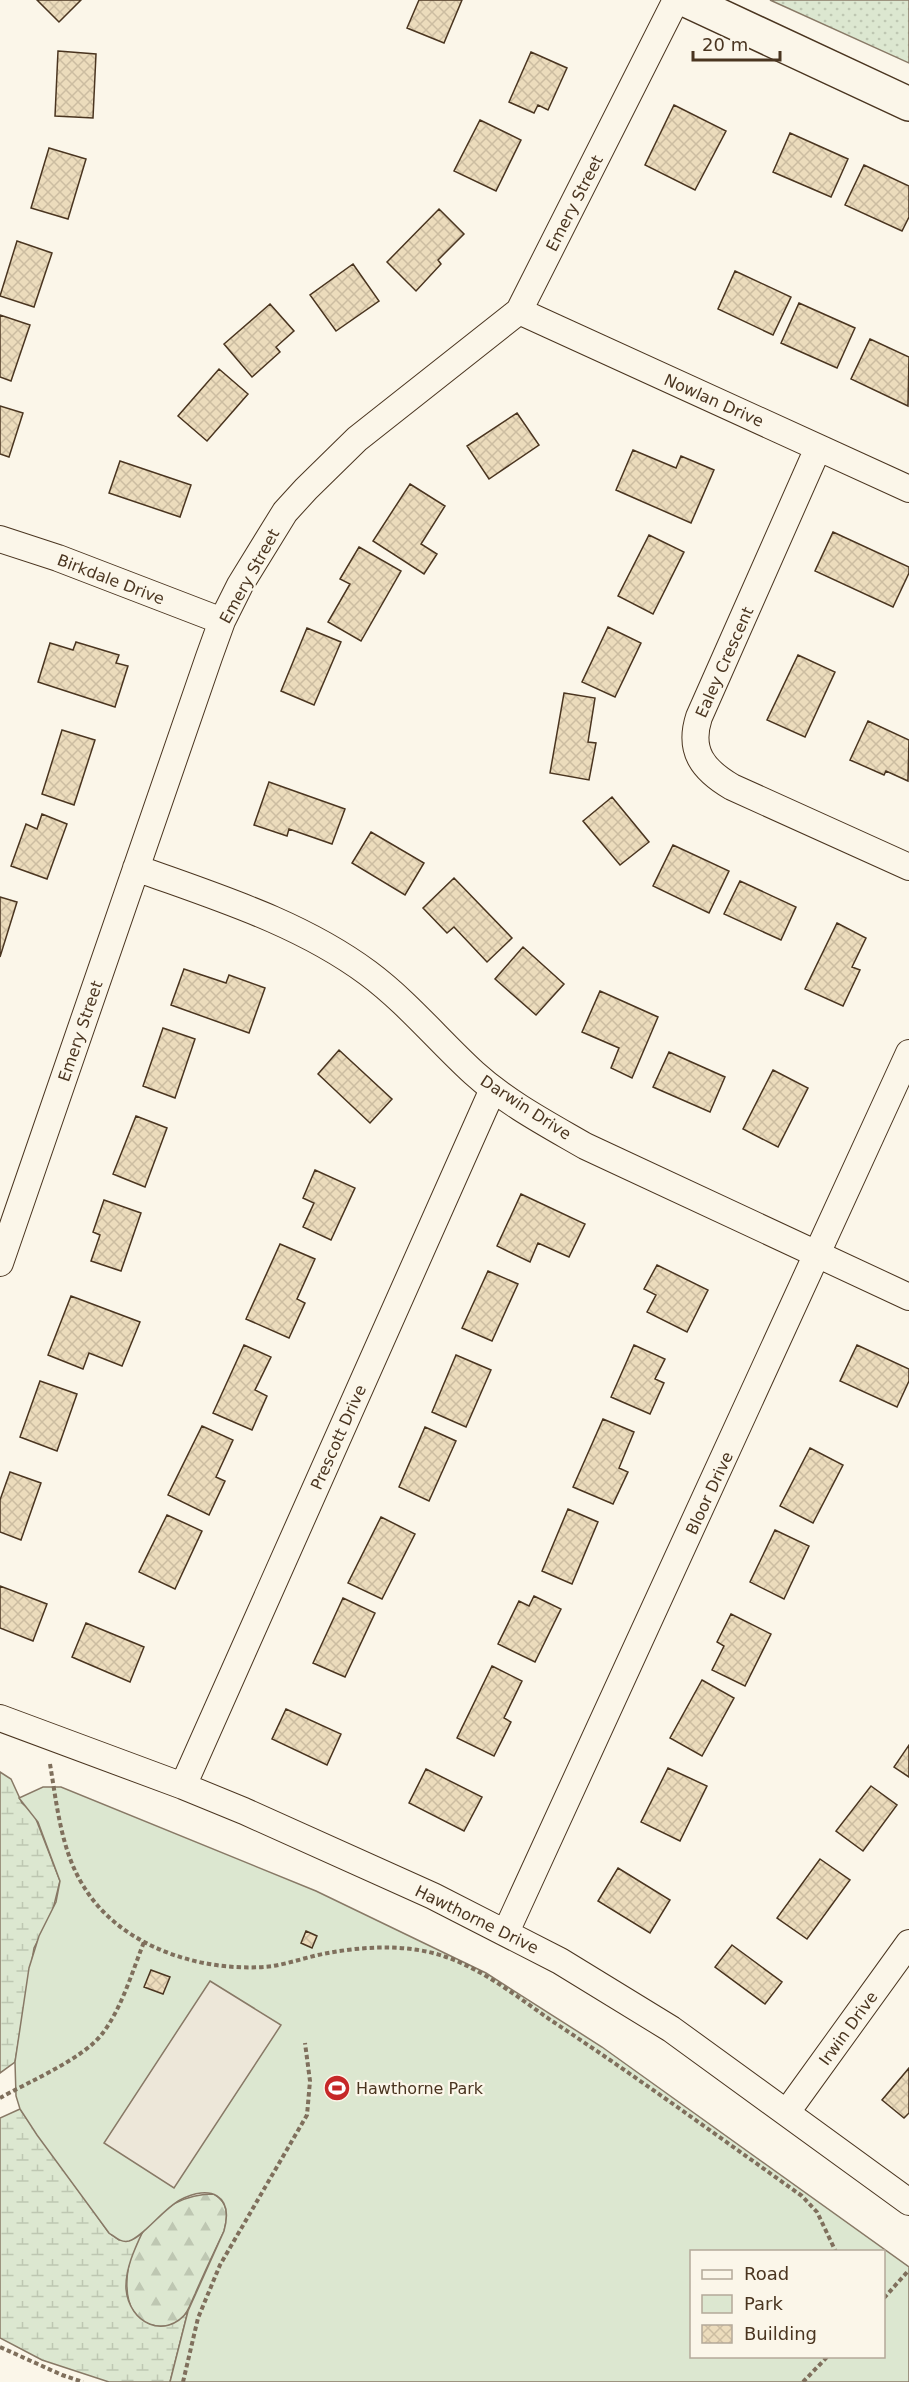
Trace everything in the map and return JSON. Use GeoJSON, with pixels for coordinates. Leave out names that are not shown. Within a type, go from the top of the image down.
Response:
{"type":"FeatureCollection","features":[{"type":"Feature","properties":{"kind":"main road"},"geometry":{"type":"LineString","coordinates":[[686,0],[909,104]]}},
{"type":"Feature","properties":{"kind":"street","name":"Emery Street"},"geometry":{"type":"LineString","coordinates":[[0,1263],[222,621],[240,585],[285,512],[321,472],[357,439],[519,311],[676,0]]}},
{"type":"Feature","properties":{"kind":"street","name":"Nowlan Drive"},"geometry":{"type":"LineString","coordinates":[[519,311],[909,489]]}},
{"type":"Feature","properties":{"kind":"street","name":"Ealey Crescent"},"geometry":{"type":"LineString","coordinates":[[819,448],[699,717],[694,736],[697,751],[703,765],[715,777],[732,787],[909,867]]}},
{"type":"Feature","properties":{"kind":"street","name":"Birkdale Drive"},"geometry":{"type":"LineString","coordinates":[[0,539],[58,558],[222,621]]}},
{"type":"Feature","properties":{"kind":"street","name":"Darwin Drive"},"geometry":{"type":"LineString","coordinates":[[136,868],[257,912],[295,929],[350,960],[387,988],[493,1089],[536,1118],[585,1146],[909,1297]]}},
{"type":"Feature","properties":{"kind":"street","name":"Bloor Drive"},"geometry":{"type":"LineString","coordinates":[[506,1932],[909,1053]]}},
{"type":"Feature","properties":{"kind":"street","name":"Prescott Drive"},"geometry":{"type":"LineString","coordinates":[[183,1786],[493,1089]]}},
{"type":"Feature","properties":{"kind":"street","name":"Hawthorne Drive"},"geometry":{"type":"LineString","coordinates":[[0,1718],[183,1786],[313,1841],[506,1932],[560,1961],[671,2029],[909,2202]]}},
{"type":"Feature","properties":{"kind":"street","name":"Irwin Drive"},"geometry":{"type":"LineString","coordinates":[[787,2112],[909,1943]]}},
{"type":"Feature","properties":{"kind":"path"},"geometry":{"type":"LineString","coordinates":[[45,1734],[63,1836],[72,1863],[84,1888],[105,1912],[144,1942],[190,1960],[226,1967],[274,1965],[329,1953],[389,1948],[431,1952],[456,1961],[497,1984],[602,2053],[801,2196],[817,2212],[835,2250]]}},
{"type":"Feature","properties":{"kind":"path"},"geometry":{"type":"LineString","coordinates":[[0,2098],[76,2055],[100,2036],[118,2007],[144,1942]]}},
{"type":"Feature","properties":{"kind":"path"},"geometry":{"type":"LineString","coordinates":[[183,2382],[198,2318],[216,2274],[307,2115],[310,2081],[305,2043]]}},
{"type":"Feature","properties":{"kind":"path"},"geometry":{"type":"LineString","coordinates":[[885,2295],[909,2270]]}},
{"type":"Feature","properties":{"kind":"path"},"geometry":{"type":"LineString","coordinates":[[0,2347],[83,2382]]}},
{"type":"Feature","properties":{"kind":"path"},"geometry":{"type":"LineString","coordinates":[[803,2382],[826,2358]]}},
{"type":"Feature","properties":{"kind":"green space"},"geometry":{"type":"Polygon","coordinates":[[[770,0],[909,0],[909,63],[770,0]]]}},
{"type":"Feature","properties":{"kind":"green space"},"geometry":{"type":"Polygon","coordinates":[[[0,1772],[11,1779],[22,1803],[34,1814],[60,1881],[52,1913],[34,1948],[15,2062],[0,2073],[0,1772]]]}},
{"type":"Feature","properties":{"kind":"green space","name":"Hawthorne Park"},"geometry":{"type":"Polygon","coordinates":[[[43,1787],[61,1787],[316,1891],[486,1973],[602,2047],[909,2267],[909,2382],[170,2382],[188,2311],[224,2231],[226,2209],[217,2196],[210,2193],[191,2195],[174,2204],[135,2238],[129,2241],[118,2239],[109,2233],[20,2109],[16,2096],[15,2062],[29,1968],[39,1936],[56,1902],[60,1881],[38,1822],[19,1798],[43,1787]]]}},
{"type":"Feature","properties":{"kind":"green space"},"geometry":{"type":"Polygon","coordinates":[[[20,2109],[109,2233],[119,2240],[136,2237],[143,2231],[131,2259],[126,2281],[129,2301],[134,2311],[141,2319],[159,2326],[169,2325],[179,2320],[188,2311],[170,2382],[109,2382],[42,2360],[0,2338],[0,2118],[20,2109]]]}},
{"type":"Feature","properties":{"kind":"green space"},"geometry":{"type":"Polygon","coordinates":[[[214,2194],[225,2206],[227,2215],[224,2231],[188,2309],[180,2320],[171,2325],[157,2326],[143,2321],[134,2312],[127,2286],[128,2270],[137,2241],[151,2222],[174,2203],[193,2196],[214,2194]]]}},
{"type":"Feature","properties":{"kind":"shaded area"},"geometry":{"type":"Polygon","coordinates":[[[210,1981],[281,2025],[174,2188],[104,2143],[210,1981]]]}},
{"type":"Feature","properties":{"kind":"building"},"geometry":{"type":"Polygon","coordinates":[[[37,0],[81,0],[59,22],[37,0]]]}},
{"type":"Feature","properties":{"kind":"building"},"geometry":{"type":"Polygon","coordinates":[[[419,0],[462,0],[444,43],[407,28],[419,0]]]}},
{"type":"Feature","properties":{"kind":"building"},"geometry":{"type":"Polygon","coordinates":[[[58,51],[96,54],[93,118],[55,116],[58,51]]]}},
{"type":"Feature","properties":{"kind":"building"},"geometry":{"type":"Polygon","coordinates":[[[531,52],[567,68],[548,110],[538,105],[534,113],[509,102],[531,52]]]}},
{"type":"Feature","properties":{"kind":"building"},"geometry":{"type":"Polygon","coordinates":[[[674,105],[726,131],[695,190],[645,165],[674,105]]]}},
{"type":"Feature","properties":{"kind":"building"},"geometry":{"type":"Polygon","coordinates":[[[480,120],[521,140],[496,191],[454,171],[480,120]]]}},
{"type":"Feature","properties":{"kind":"building"},"geometry":{"type":"Polygon","coordinates":[[[790,133],[848,159],[831,197],[773,172],[790,133]]]}},
{"type":"Feature","properties":{"kind":"building"},"geometry":{"type":"Polygon","coordinates":[[[49,148],[86,159],[68,219],[31,208],[49,148]]]}},
{"type":"Feature","properties":{"kind":"building"},"geometry":{"type":"Polygon","coordinates":[[[864,165],[909,186],[909,217],[902,231],[845,205],[864,165]]]}},
{"type":"Feature","properties":{"kind":"building"},"geometry":{"type":"Polygon","coordinates":[[[439,209],[464,234],[438,260],[441,264],[416,291],[387,262],[439,209]]]}},
{"type":"Feature","properties":{"kind":"building"},"geometry":{"type":"Polygon","coordinates":[[[17,241],[52,253],[34,307],[0,296],[17,241]]]}},
{"type":"Feature","properties":{"kind":"building"},"geometry":{"type":"Polygon","coordinates":[[[353,264],[379,301],[336,331],[310,295],[353,264]]]}},
{"type":"Feature","properties":{"kind":"building"},"geometry":{"type":"Polygon","coordinates":[[[735,271],[791,297],[773,335],[718,309],[735,271]]]}},
{"type":"Feature","properties":{"kind":"building"},"geometry":{"type":"Polygon","coordinates":[[[799,303],[855,328],[837,368],[781,343],[799,303]]]}},
{"type":"Feature","properties":{"kind":"building"},"geometry":{"type":"Polygon","coordinates":[[[270,304],[294,331],[276,347],[280,352],[252,377],[224,344],[270,304]]]}},
{"type":"Feature","properties":{"kind":"building"},"geometry":{"type":"Polygon","coordinates":[[[0,315],[30,325],[11,381],[0,377],[0,315]]]}},
{"type":"Feature","properties":{"kind":"building"},"geometry":{"type":"Polygon","coordinates":[[[870,339],[909,357],[908,406],[851,379],[870,339]]]}},
{"type":"Feature","properties":{"kind":"building"},"geometry":{"type":"Polygon","coordinates":[[[219,369],[248,394],[207,441],[178,416],[219,369]]]}},
{"type":"Feature","properties":{"kind":"building"},"geometry":{"type":"Polygon","coordinates":[[[0,406],[23,413],[9,457],[0,454],[0,406]]]}},
{"type":"Feature","properties":{"kind":"building"},"geometry":{"type":"Polygon","coordinates":[[[517,413],[539,445],[489,479],[467,446],[517,413]]]}},
{"type":"Feature","properties":{"kind":"building"},"geometry":{"type":"Polygon","coordinates":[[[633,450],[676,468],[681,456],[714,470],[691,523],[616,490],[633,450]]]}},
{"type":"Feature","properties":{"kind":"building"},"geometry":{"type":"Polygon","coordinates":[[[120,461],[191,485],[180,517],[109,493],[120,461]]]}},
{"type":"Feature","properties":{"kind":"building"},"geometry":{"type":"Polygon","coordinates":[[[410,484],[445,506],[421,544],[437,554],[424,574],[373,541],[410,484]]]}},
{"type":"Feature","properties":{"kind":"building"},"geometry":{"type":"Polygon","coordinates":[[[833,532],[909,567],[909,573],[893,607],[815,571],[833,532]]]}},
{"type":"Feature","properties":{"kind":"building"},"geometry":{"type":"Polygon","coordinates":[[[649,535],[684,552],[653,614],[618,596],[649,535]]]}},
{"type":"Feature","properties":{"kind":"building"},"geometry":{"type":"Polygon","coordinates":[[[359,547],[401,571],[361,641],[328,622],[350,584],[340,579],[359,547]]]}},
{"type":"Feature","properties":{"kind":"building"},"geometry":{"type":"Polygon","coordinates":[[[608,627],[641,643],[615,697],[582,682],[608,627]]]}},
{"type":"Feature","properties":{"kind":"building"},"geometry":{"type":"Polygon","coordinates":[[[307,628],[341,642],[314,705],[281,691],[307,628]]]}},
{"type":"Feature","properties":{"kind":"building"},"geometry":{"type":"Polygon","coordinates":[[[76,642],[119,655],[116,663],[128,666],[115,707],[38,682],[50,643],[73,650],[76,642]]]}},
{"type":"Feature","properties":{"kind":"building"},"geometry":{"type":"Polygon","coordinates":[[[798,655],[835,672],[805,737],[767,720],[798,655]]]}},
{"type":"Feature","properties":{"kind":"building"},"geometry":{"type":"Polygon","coordinates":[[[564,693],[595,698],[588,742],[596,743],[589,780],[550,773],[564,693]]]}},
{"type":"Feature","properties":{"kind":"building"},"geometry":{"type":"Polygon","coordinates":[[[868,721],[909,740],[908,781],[886,771],[884,775],[850,760],[868,721]]]}},
{"type":"Feature","properties":{"kind":"building"},"geometry":{"type":"Polygon","coordinates":[[[62,730],[95,740],[74,805],[42,794],[62,730]]]}},
{"type":"Feature","properties":{"kind":"building"},"geometry":{"type":"Polygon","coordinates":[[[269,782],[345,809],[332,844],[289,829],[287,836],[254,825],[269,782]]]}},
{"type":"Feature","properties":{"kind":"building"},"geometry":{"type":"Polygon","coordinates":[[[612,797],[649,842],[620,865],[583,821],[612,797]]]}},
{"type":"Feature","properties":{"kind":"building"},"geometry":{"type":"Polygon","coordinates":[[[42,814],[67,824],[47,879],[11,866],[26,824],[37,829],[42,814]]]}},
{"type":"Feature","properties":{"kind":"building"},"geometry":{"type":"Polygon","coordinates":[[[371,832],[424,863],[405,895],[352,863],[371,832]]]}},
{"type":"Feature","properties":{"kind":"building"},"geometry":{"type":"Polygon","coordinates":[[[673,845],[729,871],[709,913],[653,886],[673,845]]]}},
{"type":"Feature","properties":{"kind":"building"},"geometry":{"type":"Polygon","coordinates":[[[454,878],[512,938],[487,962],[454,927],[447,933],[423,908],[454,878]]]}},
{"type":"Feature","properties":{"kind":"building"},"geometry":{"type":"Polygon","coordinates":[[[740,881],[796,907],[781,940],[724,914],[740,881]]]}},
{"type":"Feature","properties":{"kind":"building"},"geometry":{"type":"Polygon","coordinates":[[[0,897],[17,902],[0,957],[0,897]]]}},
{"type":"Feature","properties":{"kind":"building"},"geometry":{"type":"Polygon","coordinates":[[[837,923],[866,938],[852,967],[860,970],[843,1006],[805,989],[837,923]]]}},
{"type":"Feature","properties":{"kind":"building"},"geometry":{"type":"Polygon","coordinates":[[[523,947],[564,984],[536,1015],[495,979],[523,947]]]}},
{"type":"Feature","properties":{"kind":"building"},"geometry":{"type":"Polygon","coordinates":[[[184,969],[226,983],[229,975],[265,988],[249,1033],[171,1005],[184,969]]]}},
{"type":"Feature","properties":{"kind":"building"},"geometry":{"type":"Polygon","coordinates":[[[600,991],[658,1017],[632,1078],[611,1068],[619,1048],[582,1032],[600,991]]]}},
{"type":"Feature","properties":{"kind":"building"},"geometry":{"type":"Polygon","coordinates":[[[163,1028],[195,1039],[175,1098],[143,1086],[163,1028]]]}},
{"type":"Feature","properties":{"kind":"building"},"geometry":{"type":"Polygon","coordinates":[[[339,1050],[392,1099],[370,1123],[318,1074],[339,1050]]]}},
{"type":"Feature","properties":{"kind":"building"},"geometry":{"type":"Polygon","coordinates":[[[669,1052],[725,1077],[710,1112],[653,1087],[669,1052]]]}},
{"type":"Feature","properties":{"kind":"building"},"geometry":{"type":"Polygon","coordinates":[[[773,1070],[808,1088],[778,1147],[743,1129],[773,1070]]]}},
{"type":"Feature","properties":{"kind":"building"},"geometry":{"type":"Polygon","coordinates":[[[136,1116],[167,1128],[145,1187],[113,1174],[136,1116]]]}},
{"type":"Feature","properties":{"kind":"building"},"geometry":{"type":"Polygon","coordinates":[[[315,1170],[355,1188],[331,1240],[303,1227],[314,1203],[303,1198],[315,1170]]]}},
{"type":"Feature","properties":{"kind":"building"},"geometry":{"type":"Polygon","coordinates":[[[521,1194],[585,1224],[569,1257],[538,1243],[530,1262],[497,1246],[521,1194]]]}},
{"type":"Feature","properties":{"kind":"building"},"geometry":{"type":"Polygon","coordinates":[[[104,1200],[141,1213],[121,1271],[91,1261],[100,1235],[93,1232],[104,1200]]]}},
{"type":"Feature","properties":{"kind":"building"},"geometry":{"type":"Polygon","coordinates":[[[280,1244],[315,1259],[297,1299],[305,1303],[289,1338],[246,1319],[280,1244]]]}},
{"type":"Feature","properties":{"kind":"building"},"geometry":{"type":"Polygon","coordinates":[[[657,1265],[708,1290],[687,1332],[647,1312],[656,1295],[644,1289],[657,1265]]]}},
{"type":"Feature","properties":{"kind":"building"},"geometry":{"type":"Polygon","coordinates":[[[488,1271],[518,1284],[492,1341],[462,1328],[488,1271]]]}},
{"type":"Feature","properties":{"kind":"building"},"geometry":{"type":"Polygon","coordinates":[[[71,1296],[140,1322],[122,1366],[89,1353],[83,1369],[48,1355],[71,1296]]]}},
{"type":"Feature","properties":{"kind":"building"},"geometry":{"type":"Polygon","coordinates":[[[244,1345],[271,1357],[255,1390],[267,1396],[252,1430],[213,1413],[244,1345]]]}},
{"type":"Feature","properties":{"kind":"building"},"geometry":{"type":"Polygon","coordinates":[[[634,1345],[665,1359],[655,1379],[664,1383],[650,1414],[611,1397],[634,1345]]]}},
{"type":"Feature","properties":{"kind":"building"},"geometry":{"type":"Polygon","coordinates":[[[857,1345],[909,1369],[909,1381],[897,1407],[840,1381],[857,1345]]]}},
{"type":"Feature","properties":{"kind":"building"},"geometry":{"type":"Polygon","coordinates":[[[456,1355],[491,1370],[466,1427],[432,1412],[456,1355]]]}},
{"type":"Feature","properties":{"kind":"building"},"geometry":{"type":"Polygon","coordinates":[[[40,1381],[77,1394],[57,1451],[20,1437],[40,1381]]]}},
{"type":"Feature","properties":{"kind":"building"},"geometry":{"type":"Polygon","coordinates":[[[603,1419],[634,1432],[619,1468],[628,1472],[613,1504],[573,1487],[603,1419]]]}},
{"type":"Feature","properties":{"kind":"building"},"geometry":{"type":"Polygon","coordinates":[[[202,1426],[233,1440],[216,1477],[225,1481],[209,1515],[168,1495],[202,1426]]]}},
{"type":"Feature","properties":{"kind":"building"},"geometry":{"type":"Polygon","coordinates":[[[425,1427],[456,1441],[429,1501],[399,1487],[425,1427]]]}},
{"type":"Feature","properties":{"kind":"building"},"geometry":{"type":"Polygon","coordinates":[[[810,1448],[843,1465],[813,1523],[780,1506],[810,1448]]]}},
{"type":"Feature","properties":{"kind":"building"},"geometry":{"type":"Polygon","coordinates":[[[10,1472],[41,1483],[21,1540],[0,1532],[0,1500],[10,1472]]]}},
{"type":"Feature","properties":{"kind":"building"},"geometry":{"type":"Polygon","coordinates":[[[568,1509],[598,1522],[572,1584],[542,1571],[568,1509]]]}},
{"type":"Feature","properties":{"kind":"building"},"geometry":{"type":"Polygon","coordinates":[[[167,1515],[202,1531],[175,1589],[139,1572],[167,1515]]]}},
{"type":"Feature","properties":{"kind":"building"},"geometry":{"type":"Polygon","coordinates":[[[381,1517],[415,1534],[382,1599],[348,1583],[381,1517]]]}},
{"type":"Feature","properties":{"kind":"building"},"geometry":{"type":"Polygon","coordinates":[[[775,1530],[809,1546],[784,1599],[750,1582],[775,1530]]]}},
{"type":"Feature","properties":{"kind":"building"},"geometry":{"type":"Polygon","coordinates":[[[0,1586],[47,1604],[33,1641],[0,1628],[0,1586]]]}},
{"type":"Feature","properties":{"kind":"building"},"geometry":{"type":"Polygon","coordinates":[[[534,1596],[561,1609],[535,1662],[498,1644],[519,1601],[529,1606],[534,1596]]]}},
{"type":"Feature","properties":{"kind":"building"},"geometry":{"type":"Polygon","coordinates":[[[343,1598],[375,1613],[345,1677],[313,1663],[343,1598]]]}},
{"type":"Feature","properties":{"kind":"building"},"geometry":{"type":"Polygon","coordinates":[[[731,1614],[771,1634],[745,1686],[712,1670],[724,1646],[717,1642],[731,1614]]]}},
{"type":"Feature","properties":{"kind":"building"},"geometry":{"type":"Polygon","coordinates":[[[86,1623],[144,1647],[130,1682],[72,1657],[86,1623]]]}},
{"type":"Feature","properties":{"kind":"building"},"geometry":{"type":"Polygon","coordinates":[[[492,1666],[522,1681],[504,1718],[511,1722],[494,1756],[457,1738],[492,1666]]]}},
{"type":"Feature","properties":{"kind":"building"},"geometry":{"type":"Polygon","coordinates":[[[702,1680],[734,1698],[702,1756],[670,1738],[702,1680]]]}},
{"type":"Feature","properties":{"kind":"building"},"geometry":{"type":"Polygon","coordinates":[[[286,1709],[341,1734],[327,1765],[272,1739],[286,1709]]]}},
{"type":"Feature","properties":{"kind":"building"},"geometry":{"type":"Polygon","coordinates":[[[909,1745],[909,1777],[894,1767],[909,1745]]]}},
{"type":"Feature","properties":{"kind":"building"},"geometry":{"type":"Polygon","coordinates":[[[668,1768],[707,1786],[680,1841],[641,1822],[668,1768]]]}},
{"type":"Feature","properties":{"kind":"building"},"geometry":{"type":"Polygon","coordinates":[[[426,1769],[482,1797],[464,1831],[409,1803],[426,1769]]]}},
{"type":"Feature","properties":{"kind":"building"},"geometry":{"type":"Polygon","coordinates":[[[871,1786],[897,1805],[863,1851],[836,1831],[871,1786]]]}},
{"type":"Feature","properties":{"kind":"building"},"geometry":{"type":"Polygon","coordinates":[[[820,1859],[850,1880],[807,1939],[777,1918],[820,1859]]]}},
{"type":"Feature","properties":{"kind":"building"},"geometry":{"type":"Polygon","coordinates":[[[618,1868],[670,1900],[650,1933],[598,1901],[618,1868]]]}},
{"type":"Feature","properties":{"kind":"building"},"geometry":{"type":"Polygon","coordinates":[[[306,1931],[317,1936],[312,1948],[301,1943],[306,1931]]]}},
{"type":"Feature","properties":{"kind":"building"},"geometry":{"type":"Polygon","coordinates":[[[732,1945],[782,1982],[765,2004],[715,1967],[732,1945]]]}},
{"type":"Feature","properties":{"kind":"building"},"geometry":{"type":"Polygon","coordinates":[[[151,1970],[170,1977],[163,1994],[144,1987],[151,1970]]]}},
{"type":"Feature","properties":{"kind":"building"},"geometry":{"type":"Polygon","coordinates":[[[909,2068],[909,2113],[904,2118],[882,2100],[909,2068]]]}},
{"type":"Feature","properties":{"kind":"place","name":"Hawthorne Park"},"geometry":{"type":"Point","coordinates":[337,2088]}}]}
